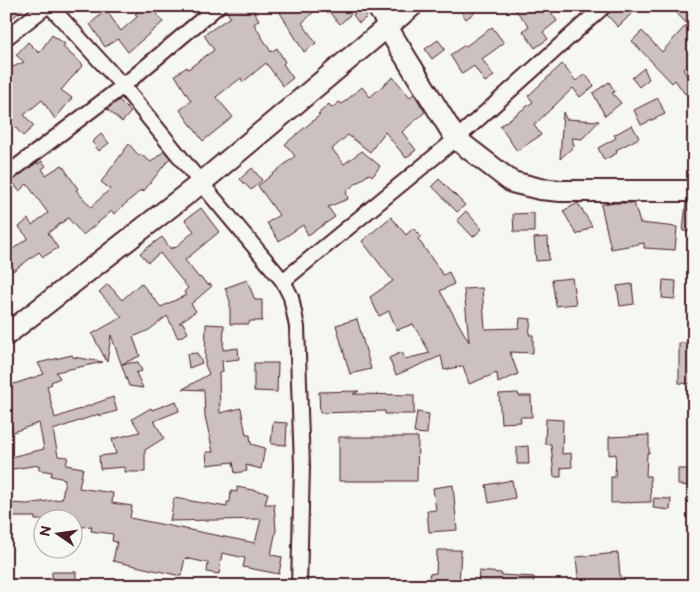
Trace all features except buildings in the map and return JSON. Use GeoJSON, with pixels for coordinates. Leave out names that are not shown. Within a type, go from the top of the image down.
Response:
{"type":"FeatureCollection","features":[{"type":"Feature","properties":{"kind":"street"},"geometry":{"type":"LineString","coordinates":[[6,38],[48,6],[123,86],[283,281],[291,298],[297,327],[302,466],[299,586]]}},
{"type":"Feature","properties":{"kind":"street"},"geometry":{"type":"LineString","coordinates":[[6,175],[123,86],[218,6]]}},
{"type":"Feature","properties":{"kind":"street"},"geometry":{"type":"LineString","coordinates":[[373,6],[456,139],[512,182],[540,190],[694,191]]}},
{"type":"Feature","properties":{"kind":"street"},"geometry":{"type":"LineString","coordinates":[[6,335],[201,183],[412,6]]}},
{"type":"Feature","properties":{"kind":"street"},"geometry":{"type":"LineString","coordinates":[[283,281],[456,139],[604,6]]}}]}
